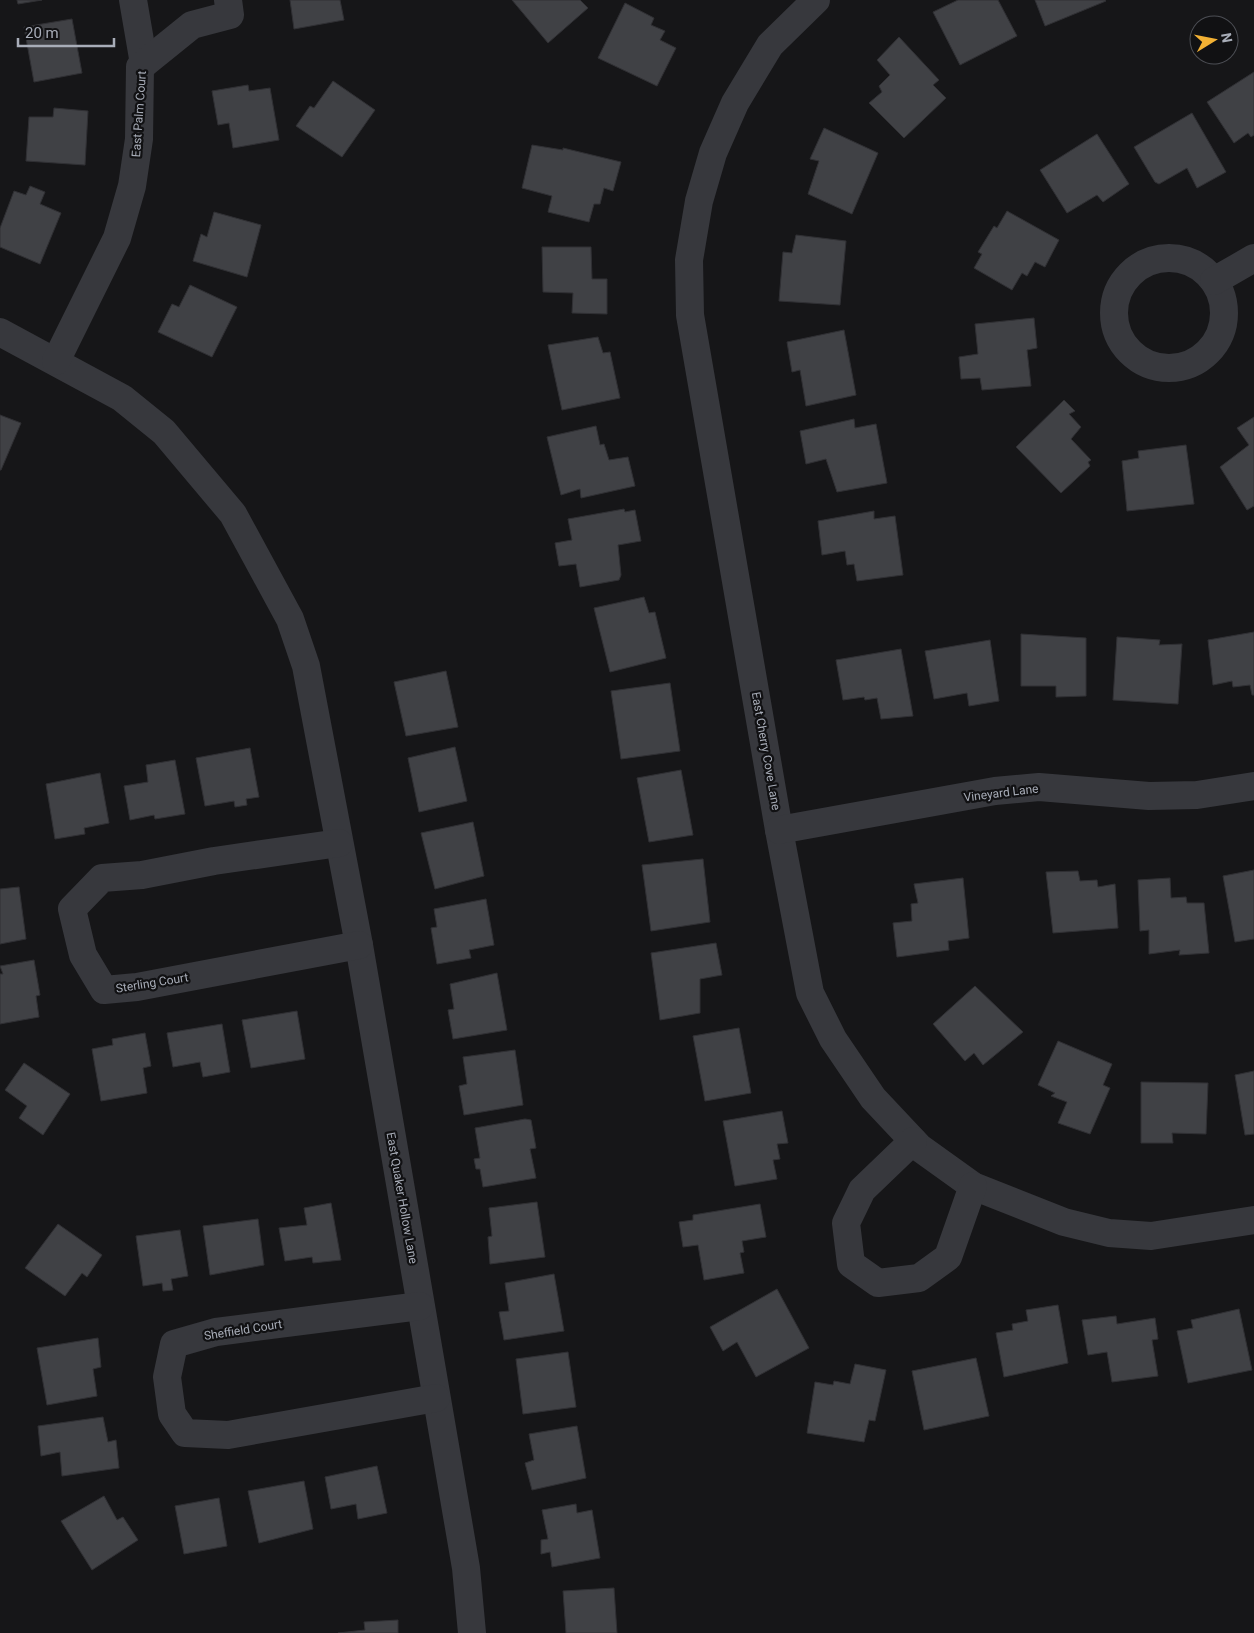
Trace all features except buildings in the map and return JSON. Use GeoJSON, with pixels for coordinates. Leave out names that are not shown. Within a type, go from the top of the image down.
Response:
{"type":"FeatureCollection","features":[{"type":"Feature","properties":{"kind":"street"},"geometry":{"type":"LineString","coordinates":[[132,0],[144,64]]}},
{"type":"Feature","properties":{"kind":"street","name":"East Palm Court"},"geometry":{"type":"LineString","coordinates":[[56,361],[120,230],[132,186],[139,139],[140,66],[192,25],[230,15],[228,0]]}},
{"type":"Feature","properties":{"kind":"street","name":"East Cherry Cove Lane"},"geometry":{"type":"LineString","coordinates":[[804,4],[770,46],[735,103],[707,172],[699,201],[689,260],[690,315],[779,830],[810,993],[833,1039],[873,1098],[920,1148],[973,1186],[1064,1222],[1109,1233],[1151,1236],[1254,1220]]}},
{"type":"Feature","properties":{"kind":"street"},"geometry":{"type":"LineString","coordinates":[[1214,281],[1254,258]]}},
{"type":"Feature","properties":{"kind":"street","name":"East Quaker Hollow Lane"},"geometry":{"type":"LineString","coordinates":[[0,332],[122,398],[164,432],[233,514],[290,619],[306,666],[359,945],[466,1568],[472,1633]]}},
{"type":"Feature","properties":{"kind":"street","name":"Vineyard Lane"},"geometry":{"type":"LineString","coordinates":[[779,830],[995,791],[1039,787],[1149,796],[1197,795],[1254,786]]}},
{"type":"Feature","properties":{"kind":"street","name":"Sterling Court"},"geometry":{"type":"LineString","coordinates":[[339,843],[214,861],[142,875],[102,878],[72,909],[83,955],[104,990],[137,987],[359,945]]}},
{"type":"Feature","properties":{"kind":"street"},"geometry":{"type":"LineString","coordinates":[[913,1141],[862,1190],[846,1222],[852,1264],[878,1283],[919,1278],[948,1258],[973,1186]]}},
{"type":"Feature","properties":{"kind":"street","name":"Sheffield Court"},"geometry":{"type":"LineString","coordinates":[[420,1306],[216,1332],[174,1344],[167,1377],[172,1414],[185,1434],[228,1435],[436,1398]]}}]}
